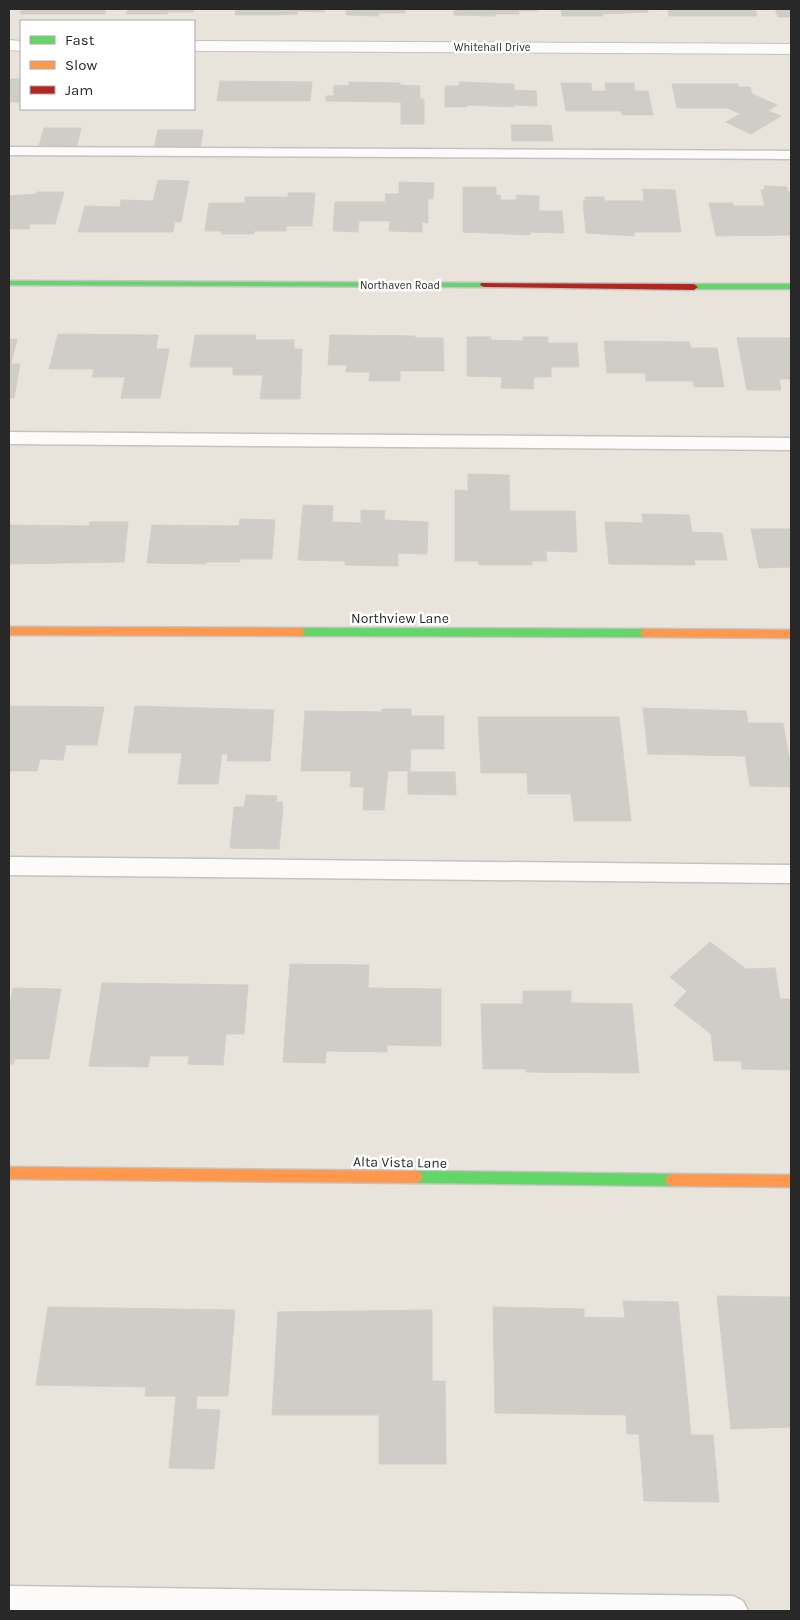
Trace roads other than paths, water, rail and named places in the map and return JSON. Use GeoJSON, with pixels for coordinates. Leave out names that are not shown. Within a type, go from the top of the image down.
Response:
{"type":"FeatureCollection","features":[{"type":"Feature","properties":{"kind":"street","name":"Whitehall Drive"},"geometry":{"type":"LineString","coordinates":[[195,46],[791,49]]}},
{"type":"Feature","properties":{"kind":"street","name":"Northaven Road"},"geometry":{"type":"LineString","coordinates":[[9,283],[791,287]]}},
{"type":"Feature","properties":{"kind":"street","name":"Northview Lane"},"geometry":{"type":"LineString","coordinates":[[9,631],[791,634]]}},
{"type":"Feature","properties":{"kind":"street","name":"Alta Vista Lane"},"geometry":{"type":"LineString","coordinates":[[9,1174],[791,1181]]}},
{"type":"Feature","properties":{"kind":"lane"},"geometry":{"type":"LineString","coordinates":[[9,152],[791,155]]}},
{"type":"Feature","properties":{"kind":"lane"},"geometry":{"type":"LineString","coordinates":[[9,438],[791,444]]}},
{"type":"Feature","properties":{"kind":"lane"},"geometry":{"type":"LineString","coordinates":[[9,866],[791,874]]}},
{"type":"Feature","properties":{"kind":"lane"},"geometry":{"type":"LineString","coordinates":[[9,1601],[733,1611]]}}]}
